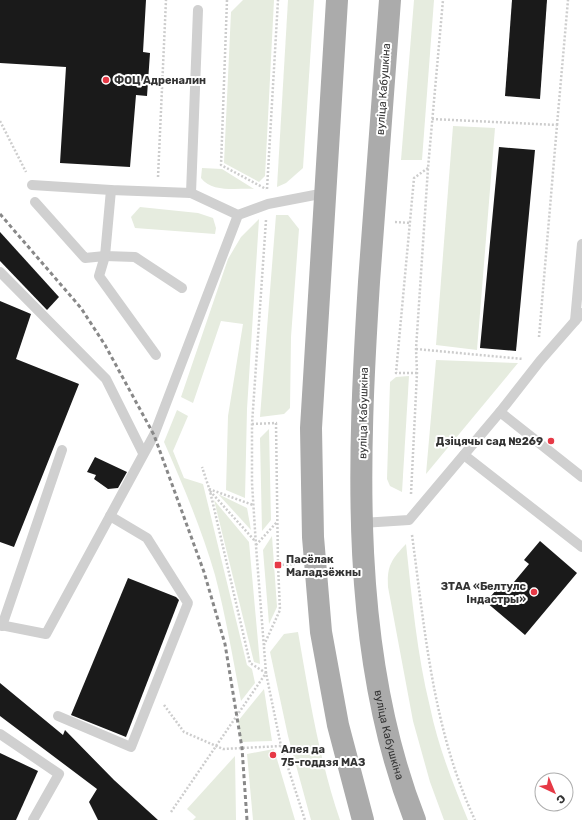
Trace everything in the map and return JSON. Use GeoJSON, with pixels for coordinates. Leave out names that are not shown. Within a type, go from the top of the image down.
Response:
{"type":"FeatureCollection","features":[{"type":"Feature","properties":{"kind":"main road"},"geometry":{"type":"LineString","coordinates":[[337,0],[311,428],[313,537],[321,632],[325,655],[338,725],[363,820]]}},
{"type":"Feature","properties":{"kind":"main road","name":"вуліца Кабушкіна"},"geometry":{"type":"LineString","coordinates":[[390,0],[364,370],[362,523],[369,623],[381,711],[394,763],[411,819]]}},
{"type":"Feature","properties":{"kind":"lane"},"geometry":{"type":"LineString","coordinates":[[191,193],[198,10]]}},
{"type":"Feature","properties":{"kind":"lane"},"geometry":{"type":"LineString","coordinates":[[32,185],[191,193],[238,215],[268,204],[325,194]]}},
{"type":"Feature","properties":{"kind":"lane"},"geometry":{"type":"LineString","coordinates":[[111,190],[105,256],[99,276],[156,355]]}},
{"type":"Feature","properties":{"kind":"lane"},"geometry":{"type":"LineString","coordinates":[[35,202],[85,258],[105,256],[136,257],[182,288]]}},
{"type":"Feature","properties":{"kind":"lane"},"geometry":{"type":"LineString","coordinates":[[62,450],[1,626],[46,634],[154,435],[238,215]]}},
{"type":"Feature","properties":{"kind":"lane"},"geometry":{"type":"LineString","coordinates":[[362,523],[409,520],[500,412],[540,361],[579,317],[582,244]]}},
{"type":"Feature","properties":{"kind":"lane"},"geometry":{"type":"LineString","coordinates":[[0,272],[106,379],[143,453]]}},
{"type":"Feature","properties":{"kind":"lane"},"geometry":{"type":"LineString","coordinates":[[500,412],[582,477]]}},
{"type":"Feature","properties":{"kind":"lane"},"geometry":{"type":"LineString","coordinates":[[464,455],[582,548]]}},
{"type":"Feature","properties":{"kind":"lane"},"geometry":{"type":"LineString","coordinates":[[58,716],[131,747],[188,603],[147,538],[110,516]]}},
{"type":"Feature","properties":{"kind":"lane"},"geometry":{"type":"LineString","coordinates":[[0,734],[59,774],[33,820]]}},
{"type":"Feature","properties":{"kind":"path"},"geometry":{"type":"LineString","coordinates":[[157,192],[166,0]]}},
{"type":"Feature","properties":{"kind":"path"},"geometry":{"type":"LineString","coordinates":[[227,0],[221,165],[267,190]]}},
{"type":"Feature","properties":{"kind":"path"},"geometry":{"type":"LineString","coordinates":[[278,0],[267,190],[268,204],[258,316],[252,424],[253,505],[266,673],[281,746],[305,820]]}},
{"type":"Feature","properties":{"kind":"path"},"geometry":{"type":"LineString","coordinates":[[443,0],[428,168],[416,349],[417,372],[409,520],[435,695],[461,790],[475,820]]}},
{"type":"Feature","properties":{"kind":"path"},"geometry":{"type":"LineString","coordinates":[[416,349],[540,361],[538,348],[568,0]]}},
{"type":"Feature","properties":{"kind":"path"},"geometry":{"type":"LineString","coordinates":[[432,119],[558,125]]}},
{"type":"Feature","properties":{"kind":"path"},"geometry":{"type":"LineString","coordinates":[[0,121],[32,185]]}},
{"type":"Feature","properties":{"kind":"path"},"geometry":{"type":"LineString","coordinates":[[417,372],[396,373],[414,178],[428,168]]}},
{"type":"Feature","properties":{"kind":"path"},"geometry":{"type":"LineString","coordinates":[[252,424],[276,423],[280,610],[264,646]]}},
{"type":"Feature","properties":{"kind":"path"},"geometry":{"type":"LineString","coordinates":[[202,467],[210,490],[250,663],[266,673]]}},
{"type":"Feature","properties":{"kind":"path"},"geometry":{"type":"LineString","coordinates":[[210,490],[253,505]]}},
{"type":"Feature","properties":{"kind":"path"},"geometry":{"type":"LineString","coordinates":[[210,490],[256,542]]}},
{"type":"Feature","properties":{"kind":"path"},"geometry":{"type":"LineString","coordinates":[[256,546],[277,522]]}},
{"type":"Feature","properties":{"kind":"path"},"geometry":{"type":"LineString","coordinates":[[171,812],[266,673]]}},
{"type":"Feature","properties":{"kind":"path"},"geometry":{"type":"LineString","coordinates":[[153,690],[184,732],[215,746],[223,749],[281,746]]}},
{"type":"Feature","properties":{"kind":"shaded area"},"geometry":{"type":"Polygon","coordinates":[[[243,0],[274,0],[265,176],[259,182],[224,163],[231,12],[243,0]]]}},
{"type":"Feature","properties":{"kind":"shaded area"},"geometry":{"type":"Polygon","coordinates":[[[288,0],[314,0],[303,168],[286,183],[277,187],[288,0]]]}},
{"type":"Feature","properties":{"kind":"shaded area"},"geometry":{"type":"Polygon","coordinates":[[[414,0],[434,0],[422,160],[401,160],[414,0]]]}},
{"type":"Feature","properties":{"kind":"shaded area"},"geometry":{"type":"Polygon","coordinates":[[[453,126],[495,128],[477,350],[436,345],[453,126]]]}},
{"type":"Feature","properties":{"kind":"shaded area"},"geometry":{"type":"Polygon","coordinates":[[[202,168],[222,169],[254,189],[225,189],[212,186],[201,178],[202,168]]]}},
{"type":"Feature","properties":{"kind":"shaded area"},"geometry":{"type":"Polygon","coordinates":[[[140,207],[198,213],[213,218],[216,228],[215,234],[135,228],[131,217],[140,207]]]}},
{"type":"Feature","properties":{"kind":"shaded area"},"geometry":{"type":"Polygon","coordinates":[[[276,215],[288,215],[299,229],[291,337],[290,408],[284,414],[260,417],[276,215]]]}},
{"type":"Feature","properties":{"kind":"shaded area"},"geometry":{"type":"Polygon","coordinates":[[[259,219],[247,409],[245,498],[226,490],[228,416],[243,324],[221,321],[193,403],[181,397],[228,259],[241,237],[259,219]]]}},
{"type":"Feature","properties":{"kind":"shaded area"},"geometry":{"type":"Polygon","coordinates":[[[436,360],[518,363],[426,474],[436,360]]]}},
{"type":"Feature","properties":{"kind":"shaded area"},"geometry":{"type":"Polygon","coordinates":[[[409,376],[402,492],[390,486],[387,479],[390,382],[396,377],[409,376]]]}},
{"type":"Feature","properties":{"kind":"shaded area"},"geometry":{"type":"Polygon","coordinates":[[[177,410],[188,416],[173,451],[184,478],[203,484],[247,665],[252,669],[255,683],[241,701],[226,622],[215,575],[192,508],[164,442],[177,410]]]}},
{"type":"Feature","properties":{"kind":"shaded area"},"geometry":{"type":"Polygon","coordinates":[[[269,429],[271,520],[262,531],[260,438],[269,429]]]}},
{"type":"Feature","properties":{"kind":"shaded area"},"geometry":{"type":"Polygon","coordinates":[[[218,494],[247,508],[251,530],[218,494]]]}},
{"type":"Feature","properties":{"kind":"shaded area"},"geometry":{"type":"Polygon","coordinates":[[[214,500],[249,542],[260,664],[254,662],[214,500]]]}},
{"type":"Feature","properties":{"kind":"shaded area"},"geometry":{"type":"Polygon","coordinates":[[[272,536],[277,607],[269,624],[263,550],[272,536]]]}},
{"type":"Feature","properties":{"kind":"shaded area"},"geometry":{"type":"Polygon","coordinates":[[[406,544],[415,626],[425,687],[433,722],[451,779],[468,820],[444,820],[430,782],[413,721],[388,587],[389,568],[393,559],[406,544]]]}},
{"type":"Feature","properties":{"kind":"shaded area"},"geometry":{"type":"Polygon","coordinates":[[[298,632],[320,750],[340,820],[311,820],[288,736],[270,652],[284,634],[298,632]]]}},
{"type":"Feature","properties":{"kind":"shaded area"},"geometry":{"type":"Polygon","coordinates":[[[264,689],[272,741],[241,742],[238,721],[264,689]]]}},
{"type":"Feature","properties":{"kind":"shaded area"},"geometry":{"type":"Polygon","coordinates":[[[274,749],[295,820],[253,820],[247,754],[274,749]]]}},
{"type":"Feature","properties":{"kind":"shaded area"},"geometry":{"type":"Polygon","coordinates":[[[235,756],[236,820],[193,820],[196,817],[187,809],[235,756]]]}},
{"type":"Feature","properties":{"kind":"building","name":"ФОЦ Адреналин"},"geometry":{"type":"Polygon","coordinates":[[[0,0],[146,0],[143,52],[150,53],[147,96],[136,95],[130,167],[60,163],[66,67],[0,63],[0,0]]]}},
{"type":"Feature","properties":{"kind":"building"},"geometry":{"type":"Polygon","coordinates":[[[512,0],[547,0],[540,99],[505,96],[512,0]]]}},
{"type":"Feature","properties":{"kind":"building"},"geometry":{"type":"Polygon","coordinates":[[[499,147],[535,150],[516,351],[480,348],[499,147]]]}},
{"type":"Feature","properties":{"kind":"building"},"geometry":{"type":"Polygon","coordinates":[[[0,232],[59,297],[47,310],[0,261],[0,232]]]}},
{"type":"Feature","properties":{"kind":"building"},"geometry":{"type":"Polygon","coordinates":[[[0,301],[31,314],[16,359],[79,384],[14,547],[0,542],[0,301]]]}},
{"type":"Feature","properties":{"kind":"building"},"geometry":{"type":"Polygon","coordinates":[[[95,457],[127,472],[118,488],[108,489],[94,479],[96,475],[87,472],[95,457]]]}},
{"type":"Feature","properties":{"kind":"building"},"geometry":{"type":"Polygon","coordinates":[[[540,541],[577,573],[525,635],[486,602],[502,583],[509,588],[529,564],[524,560],[540,541]]]}},
{"type":"Feature","properties":{"kind":"building"},"geometry":{"type":"Polygon","coordinates":[[[128,578],[176,597],[179,600],[126,737],[71,715],[128,578]]]}},
{"type":"Feature","properties":{"kind":"building"},"geometry":{"type":"Polygon","coordinates":[[[0,683],[63,735],[65,730],[114,780],[158,820],[98,820],[89,802],[97,789],[0,716],[0,683]]]}},
{"type":"Feature","properties":{"kind":"building"},"geometry":{"type":"Polygon","coordinates":[[[0,753],[38,771],[16,820],[0,820],[0,753]]]}},
{"type":"Feature","properties":{"kind":"railway"},"geometry":{"type":"LineString","coordinates":[[0,214],[81,308],[105,345],[154,435],[204,572],[225,644],[242,748],[247,820]]}},
{"type":"Feature","properties":{"kind":"place","name":"ФОЦ Адреналин"},"geometry":{"type":"Point","coordinates":[106,80]}},
{"type":"Feature","properties":{"kind":"place","name":"Дзіцячы сад №269"},"geometry":{"type":"Point","coordinates":[551,441]}},
{"type":"Feature","properties":{"kind":"place","name":"Пасёлак Маладзёжны"},"geometry":{"type":"Point","coordinates":[278,565]}},
{"type":"Feature","properties":{"kind":"place","name":"ЗТАА «Белтулс Iндастры»"},"geometry":{"type":"Point","coordinates":[534,592]}},
{"type":"Feature","properties":{"kind":"place","name":"Алея да 75-годдзя МАЗ"},"geometry":{"type":"Point","coordinates":[273,755]}}]}
